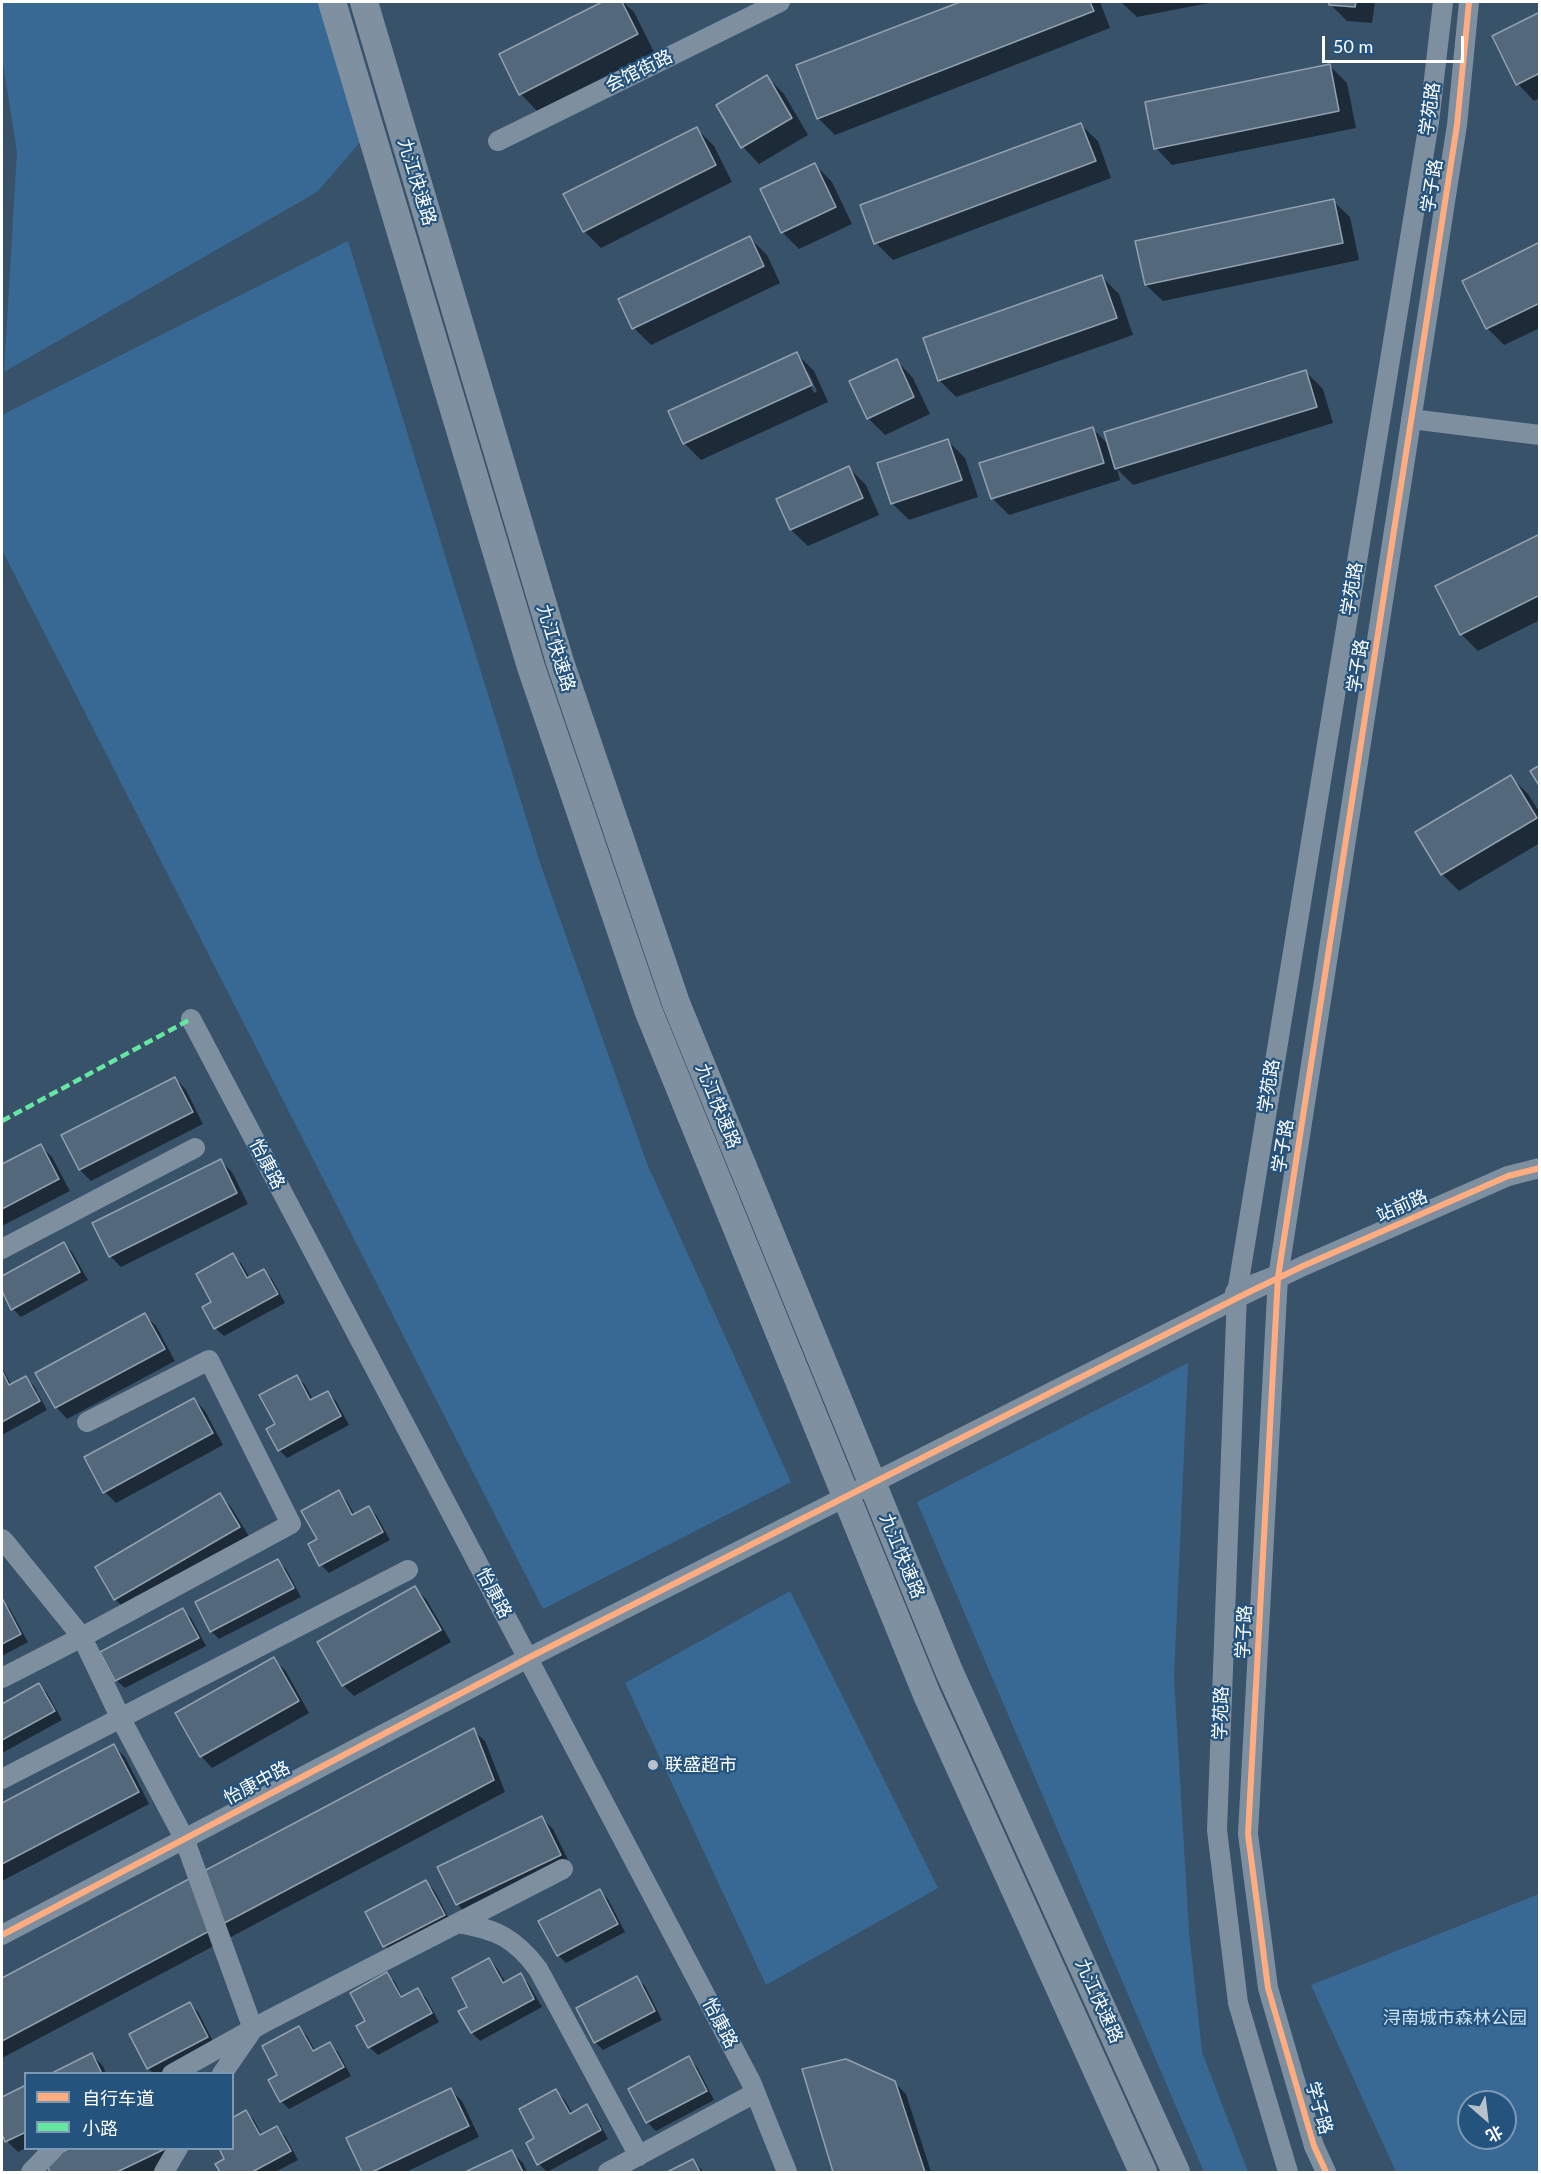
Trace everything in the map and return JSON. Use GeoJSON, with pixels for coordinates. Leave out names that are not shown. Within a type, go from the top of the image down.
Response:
{"type":"FeatureCollection","features":[{"type":"Feature","properties":{"kind":"highway","name":"九江快速路"},"geometry":{"type":"LineString","coordinates":[[332,2],[531,667],[648,1010],[927,1695],[1143,2172]]}},
{"type":"Feature","properties":{"kind":"highway","name":"九江快速路"},"geometry":{"type":"LineString","coordinates":[[363,2],[560,662],[676,1003],[949,1671],[1176,2172]]}},
{"type":"Feature","properties":{"kind":"main road"},"geometry":{"type":"LineString","coordinates":[[1237,1293],[1278,1277]]}},
{"type":"Feature","properties":{"kind":"street","name":"会馆街路"},"geometry":{"type":"LineString","coordinates":[[498,141],[780,2]]}},
{"type":"Feature","properties":{"kind":"street","name":"学苑路"},"geometry":{"type":"LineString","coordinates":[[1288,2172],[1238,2003],[1217,1830],[1237,1293],[1429,122],[1443,2]]}},
{"type":"Feature","properties":{"kind":"street","name":"学苑路"},"geometry":{"type":"LineString","coordinates":[[1457,124],[1469,2]]}},
{"type":"Feature","properties":{"kind":"street","name":"学子路"},"geometry":{"type":"LineString","coordinates":[[1326,2172],[1314,2146],[1268,1988],[1248,1834],[1278,1277],[1457,124]]}},
{"type":"Feature","properties":{"kind":"street"},"geometry":{"type":"LineString","coordinates":[[1411,419],[1539,435]]}},
{"type":"Feature","properties":{"kind":"street","name":"怡康路"},"geometry":{"type":"LineString","coordinates":[[191,1019],[756,2093],[787,2172]]}},
{"type":"Feature","properties":{"kind":"street"},"geometry":{"type":"LineString","coordinates":[[2,1249],[195,1148]]}},
{"type":"Feature","properties":{"kind":"street","name":"站前路"},"geometry":{"type":"LineString","coordinates":[[528,1658],[1278,1277],[1508,1176],[1539,1168]]}},
{"type":"Feature","properties":{"kind":"street"},"geometry":{"type":"LineString","coordinates":[[2,1678],[291,1524],[209,1360],[87,1422]]}},
{"type":"Feature","properties":{"kind":"street"},"geometry":{"type":"LineString","coordinates":[[2,1539],[82,1637],[121,1719],[184,1838],[254,2029]]}},
{"type":"Feature","properties":{"kind":"street"},"geometry":{"type":"LineString","coordinates":[[2,1779],[408,1570]]}},
{"type":"Feature","properties":{"kind":"street","name":"怡康中路"},"geometry":{"type":"LineString","coordinates":[[2,1935],[528,1658]]}},
{"type":"Feature","properties":{"kind":"street"},"geometry":{"type":"LineString","coordinates":[[174,2072],[563,1869]]}},
{"type":"Feature","properties":{"kind":"street"},"geometry":{"type":"LineString","coordinates":[[458,1923],[483,1927],[507,1937],[526,1953],[538,1969],[639,2156]]}},
{"type":"Feature","properties":{"kind":"street"},"geometry":{"type":"LineString","coordinates":[[223,2072],[254,2029]]}},
{"type":"Feature","properties":{"kind":"street"},"geometry":{"type":"LineString","coordinates":[[608,2172],[756,2093]]}},
{"type":"Feature","properties":{"kind":"street"},"geometry":{"type":"LineString","coordinates":[[31,2172],[52,2150]]}},
{"type":"Feature","properties":{"kind":"street"},"geometry":{"type":"LineString","coordinates":[[164,2172],[177,2150]]}},
{"type":"Feature","properties":{"kind":"green space"},"geometry":{"type":"Polygon","coordinates":[[[2,2],[347,2],[381,118],[317,192],[4,372],[17,152],[2,57],[2,2]]]}},
{"type":"Feature","properties":{"kind":"green space"},"geometry":{"type":"Polygon","coordinates":[[[348,241],[540,863],[648,1166],[791,1482],[543,1609],[2,550],[2,415],[348,241]]]}},
{"type":"Feature","properties":{"kind":"green space"},"geometry":{"type":"Polygon","coordinates":[[[1188,1363],[1174,1678],[1189,1932],[1202,2052],[1248,2172],[1204,2172],[917,1502],[1188,1363]]]}},
{"type":"Feature","properties":{"kind":"green space"},"geometry":{"type":"Polygon","coordinates":[[[790,1591],[938,1888],[766,1985],[625,1683],[790,1591]]]}},
{"type":"Feature","properties":{"kind":"green space","name":"浔南城市森林公园"},"geometry":{"type":"Polygon","coordinates":[[[1539,1894],[1539,2172],[1396,2172],[1311,1985],[1539,1894]]]}},
{"type":"Feature","properties":{"kind":"building"},"geometry":{"type":"Polygon","coordinates":[[[602,2],[622,2],[638,34],[519,95],[499,54],[602,2]]]}},
{"type":"Feature","properties":{"kind":"building"},"geometry":{"type":"Polygon","coordinates":[[[960,2],[1090,2],[1094,11],[817,119],[796,65],[960,2]]]}},
{"type":"Feature","properties":{"kind":"building"},"geometry":{"type":"Polygon","coordinates":[[[1329,2],[1356,2],[1355,7],[1329,5],[1329,2]]]}},
{"type":"Feature","properties":{"kind":"building"},"geometry":{"type":"Polygon","coordinates":[[[1540,12],[1540,73],[1516,85],[1492,36],[1540,12]]]}},
{"type":"Feature","properties":{"kind":"building"},"geometry":{"type":"Polygon","coordinates":[[[1330,64],[1339,111],[1154,149],[1145,102],[1330,64]]]}},
{"type":"Feature","properties":{"kind":"building"},"geometry":{"type":"Polygon","coordinates":[[[767,75],[792,118],[741,148],[716,105],[767,75]]]}},
{"type":"Feature","properties":{"kind":"building"},"geometry":{"type":"Polygon","coordinates":[[[1081,123],[1096,161],[874,244],[860,205],[1081,123]]]}},
{"type":"Feature","properties":{"kind":"building"},"geometry":{"type":"Polygon","coordinates":[[[697,127],[716,165],[583,232],[563,194],[697,127]]]}},
{"type":"Feature","properties":{"kind":"building"},"geometry":{"type":"Polygon","coordinates":[[[815,163],[836,207],[781,233],[760,189],[815,163]]]}},
{"type":"Feature","properties":{"kind":"building"},"geometry":{"type":"Polygon","coordinates":[[[1334,199],[1343,243],[1145,285],[1135,241],[1334,199]]]}},
{"type":"Feature","properties":{"kind":"building"},"geometry":{"type":"Polygon","coordinates":[[[750,236],[764,266],[632,329],[618,299],[750,236]]]}},
{"type":"Feature","properties":{"kind":"building"},"geometry":{"type":"Polygon","coordinates":[[[1540,242],[1540,303],[1486,329],[1462,281],[1540,242]]]}},
{"type":"Feature","properties":{"kind":"building"},"geometry":{"type":"Polygon","coordinates":[[[1102,275],[1117,318],[938,381],[923,338],[1102,275]]]}},
{"type":"Feature","properties":{"kind":"building"},"geometry":{"type":"Polygon","coordinates":[[[797,352],[812,385],[683,444],[668,411],[797,352]]]}},
{"type":"Feature","properties":{"kind":"building"},"geometry":{"type":"Polygon","coordinates":[[[897,359],[914,397],[867,419],[849,381],[897,359]]]}},
{"type":"Feature","properties":{"kind":"building"},"geometry":{"type":"Polygon","coordinates":[[[1306,370],[1317,407],[1115,469],[1104,432],[1306,370]]]}},
{"type":"Feature","properties":{"kind":"building"},"geometry":{"type":"Polygon","coordinates":[[[1093,427],[1104,463],[991,499],[979,463],[1093,427]]]}},
{"type":"Feature","properties":{"kind":"building"},"geometry":{"type":"Polygon","coordinates":[[[948,439],[962,480],[891,504],[877,463],[948,439]]]}},
{"type":"Feature","properties":{"kind":"building"},"geometry":{"type":"Polygon","coordinates":[[[849,466],[863,498],[790,530],[776,499],[849,466]]]}},
{"type":"Feature","properties":{"kind":"building"},"geometry":{"type":"Polygon","coordinates":[[[1540,534],[1540,595],[1460,635],[1435,586],[1540,534]]]}},
{"type":"Feature","properties":{"kind":"building"},"geometry":{"type":"Polygon","coordinates":[[[1540,765],[1540,787],[1530,771],[1540,765]]]}},
{"type":"Feature","properties":{"kind":"building"},"geometry":{"type":"Polygon","coordinates":[[[1511,775],[1537,818],[1441,875],[1415,832],[1511,775]]]}},
{"type":"Feature","properties":{"kind":"building"},"geometry":{"type":"Polygon","coordinates":[[[175,1077],[193,1112],[79,1170],[61,1135],[175,1077]]]}},
{"type":"Feature","properties":{"kind":"building"},"geometry":{"type":"Polygon","coordinates":[[[41,1144],[59,1179],[2,1209],[2,1164],[41,1144]]]}},
{"type":"Feature","properties":{"kind":"building"},"geometry":{"type":"Polygon","coordinates":[[[221,1159],[237,1193],[109,1257],[92,1223],[221,1159]]]}},
{"type":"Feature","properties":{"kind":"building"},"geometry":{"type":"Polygon","coordinates":[[[64,1242],[80,1272],[11,1310],[2,1291],[2,1276],[64,1242]]]}},
{"type":"Feature","properties":{"kind":"building"},"geometry":{"type":"Polygon","coordinates":[[[233,1253],[247,1278],[264,1269],[278,1294],[214,1329],[202,1307],[211,1302],[196,1274],[233,1253]]]}},
{"type":"Feature","properties":{"kind":"building"},"geometry":{"type":"Polygon","coordinates":[[[145,1313],[165,1349],[55,1408],[35,1373],[145,1313]]]}},
{"type":"Feature","properties":{"kind":"building"},"geometry":{"type":"Polygon","coordinates":[[[2,1371],[9,1385],[26,1376],[40,1401],[2,1422],[2,1371]]]}},
{"type":"Feature","properties":{"kind":"building"},"geometry":{"type":"Polygon","coordinates":[[[297,1375],[310,1400],[328,1391],[341,1416],[278,1451],[266,1429],[275,1424],[259,1395],[297,1375]]]}},
{"type":"Feature","properties":{"kind":"building"},"geometry":{"type":"Polygon","coordinates":[[[194,1398],[213,1433],[103,1493],[84,1457],[194,1398]]]}},
{"type":"Feature","properties":{"kind":"building"},"geometry":{"type":"Polygon","coordinates":[[[339,1490],[352,1515],[369,1506],[383,1532],[319,1566],[308,1544],[317,1539],[301,1511],[339,1490]]]}},
{"type":"Feature","properties":{"kind":"building"},"geometry":{"type":"Polygon","coordinates":[[[220,1493],[240,1527],[114,1600],[95,1567],[220,1493]]]}},
{"type":"Feature","properties":{"kind":"building"},"geometry":{"type":"Polygon","coordinates":[[[278,1559],[294,1588],[210,1632],[195,1602],[278,1559]]]}},
{"type":"Feature","properties":{"kind":"building"},"geometry":{"type":"Polygon","coordinates":[[[415,1586],[441,1630],[342,1686],[317,1642],[415,1586]]]}},
{"type":"Feature","properties":{"kind":"building"},"geometry":{"type":"Polygon","coordinates":[[[2,1598],[21,1634],[2,1644],[2,1598]]]}},
{"type":"Feature","properties":{"kind":"building"},"geometry":{"type":"Polygon","coordinates":[[[183,1608],[199,1638],[115,1681],[100,1652],[183,1608]]]}},
{"type":"Feature","properties":{"kind":"building"},"geometry":{"type":"Polygon","coordinates":[[[274,1657],[299,1701],[200,1757],[175,1713],[274,1657]]]}},
{"type":"Feature","properties":{"kind":"building"},"geometry":{"type":"Polygon","coordinates":[[[39,1683],[55,1711],[2,1740],[2,1704],[39,1683]]]}},
{"type":"Feature","properties":{"kind":"building"},"geometry":{"type":"Polygon","coordinates":[[[474,1728],[494,1780],[2,2041],[2,1978],[474,1728]]]}},
{"type":"Feature","properties":{"kind":"building"},"geometry":{"type":"Polygon","coordinates":[[[114,1744],[139,1792],[2,1864],[2,1803],[114,1744]]]}},
{"type":"Feature","properties":{"kind":"building"},"geometry":{"type":"Polygon","coordinates":[[[542,1816],[561,1855],[456,1905],[437,1867],[542,1816]]]}},
{"type":"Feature","properties":{"kind":"building"},"geometry":{"type":"Polygon","coordinates":[[[426,1880],[445,1915],[383,1947],[365,1912],[426,1880]]]}},
{"type":"Feature","properties":{"kind":"building"},"geometry":{"type":"Polygon","coordinates":[[[600,1889],[618,1924],[557,1956],[538,1921],[600,1889]]]}},
{"type":"Feature","properties":{"kind":"building"},"geometry":{"type":"Polygon","coordinates":[[[489,1958],[503,1983],[521,1973],[534,1999],[471,2033],[458,2011],[467,2007],[452,1978],[489,1958]]]}},
{"type":"Feature","properties":{"kind":"building"},"geometry":{"type":"Polygon","coordinates":[[[387,1972],[401,1997],[418,1988],[432,2013],[368,2048],[356,2026],[365,2021],[350,1993],[387,1972]]]}},
{"type":"Feature","properties":{"kind":"building"},"geometry":{"type":"Polygon","coordinates":[[[637,1976],[655,2011],[594,2043],[576,2008],[637,1976]]]}},
{"type":"Feature","properties":{"kind":"building"},"geometry":{"type":"Polygon","coordinates":[[[190,2002],[208,2037],[147,2069],[129,2034],[190,2002]]]}},
{"type":"Feature","properties":{"kind":"building"},"geometry":{"type":"Polygon","coordinates":[[[299,2026],[313,2051],[330,2042],[344,2067],[280,2102],[268,2080],[277,2075],[262,2046],[299,2026]]]}},
{"type":"Feature","properties":{"kind":"building"},"geometry":{"type":"Polygon","coordinates":[[[92,2053],[101,2072],[54,2072],[92,2053]]]}},
{"type":"Feature","properties":{"kind":"building"},"geometry":{"type":"Polygon","coordinates":[[[689,2056],[707,2091],[646,2123],[628,2089],[689,2056]]]}},
{"type":"Feature","properties":{"kind":"building"},"geometry":{"type":"Polygon","coordinates":[[[846,2059],[895,2081],[925,2172],[833,2172],[802,2069],[846,2059]]]}},
{"type":"Feature","properties":{"kind":"building"},"geometry":{"type":"Polygon","coordinates":[[[24,2086],[24,2133],[5,2142],[2,2134],[2,2097],[24,2086]]]}},
{"type":"Feature","properties":{"kind":"building"},"geometry":{"type":"Polygon","coordinates":[[[451,2088],[469,2126],[372,2172],[362,2172],[346,2138],[451,2088]]]}},
{"type":"Feature","properties":{"kind":"building"},"geometry":{"type":"Polygon","coordinates":[[[556,2089],[570,2114],[587,2104],[601,2130],[537,2165],[526,2143],[534,2138],[519,2109],[556,2089]]]}},
{"type":"Feature","properties":{"kind":"building"},"geometry":{"type":"Polygon","coordinates":[[[246,2110],[260,2135],[277,2126],[291,2151],[252,2172],[220,2172],[215,2164],[224,2159],[220,2150],[234,2150],[234,2117],[246,2110]]]}},
{"type":"Feature","properties":{"kind":"building"},"geometry":{"type":"Polygon","coordinates":[[[66,2150],[163,2150],[117,2172],[50,2172],[45,2161],[66,2150]]]}},
{"type":"Feature","properties":{"kind":"building"},"geometry":{"type":"Polygon","coordinates":[[[512,2150],[523,2172],[465,2172],[512,2150]]]}},
{"type":"Feature","properties":{"kind":"building"},"geometry":{"type":"Polygon","coordinates":[[[693,2159],[700,2172],[667,2172],[693,2159]]]}},
{"type":"Feature","properties":{"kind":"marked path"},"geometry":{"type":"LineString","coordinates":[[2,1121],[191,1019]]}},
{"type":"Feature","properties":{"kind":"cycle path"},"geometry":{"type":"LineString","coordinates":[[1326,2172],[1314,2146],[1268,1988],[1248,1834],[1278,1277],[1457,125],[1469,2]]}},
{"type":"Feature","properties":{"kind":"cycle path"},"geometry":{"type":"LineString","coordinates":[[2,1935],[528,1658],[1245,1294],[1303,1266],[1508,1176],[1540,1168]]}},
{"type":"Feature","properties":{"kind":"place","name":"联盛超市"},"geometry":{"type":"Point","coordinates":[653,1765]}}]}
